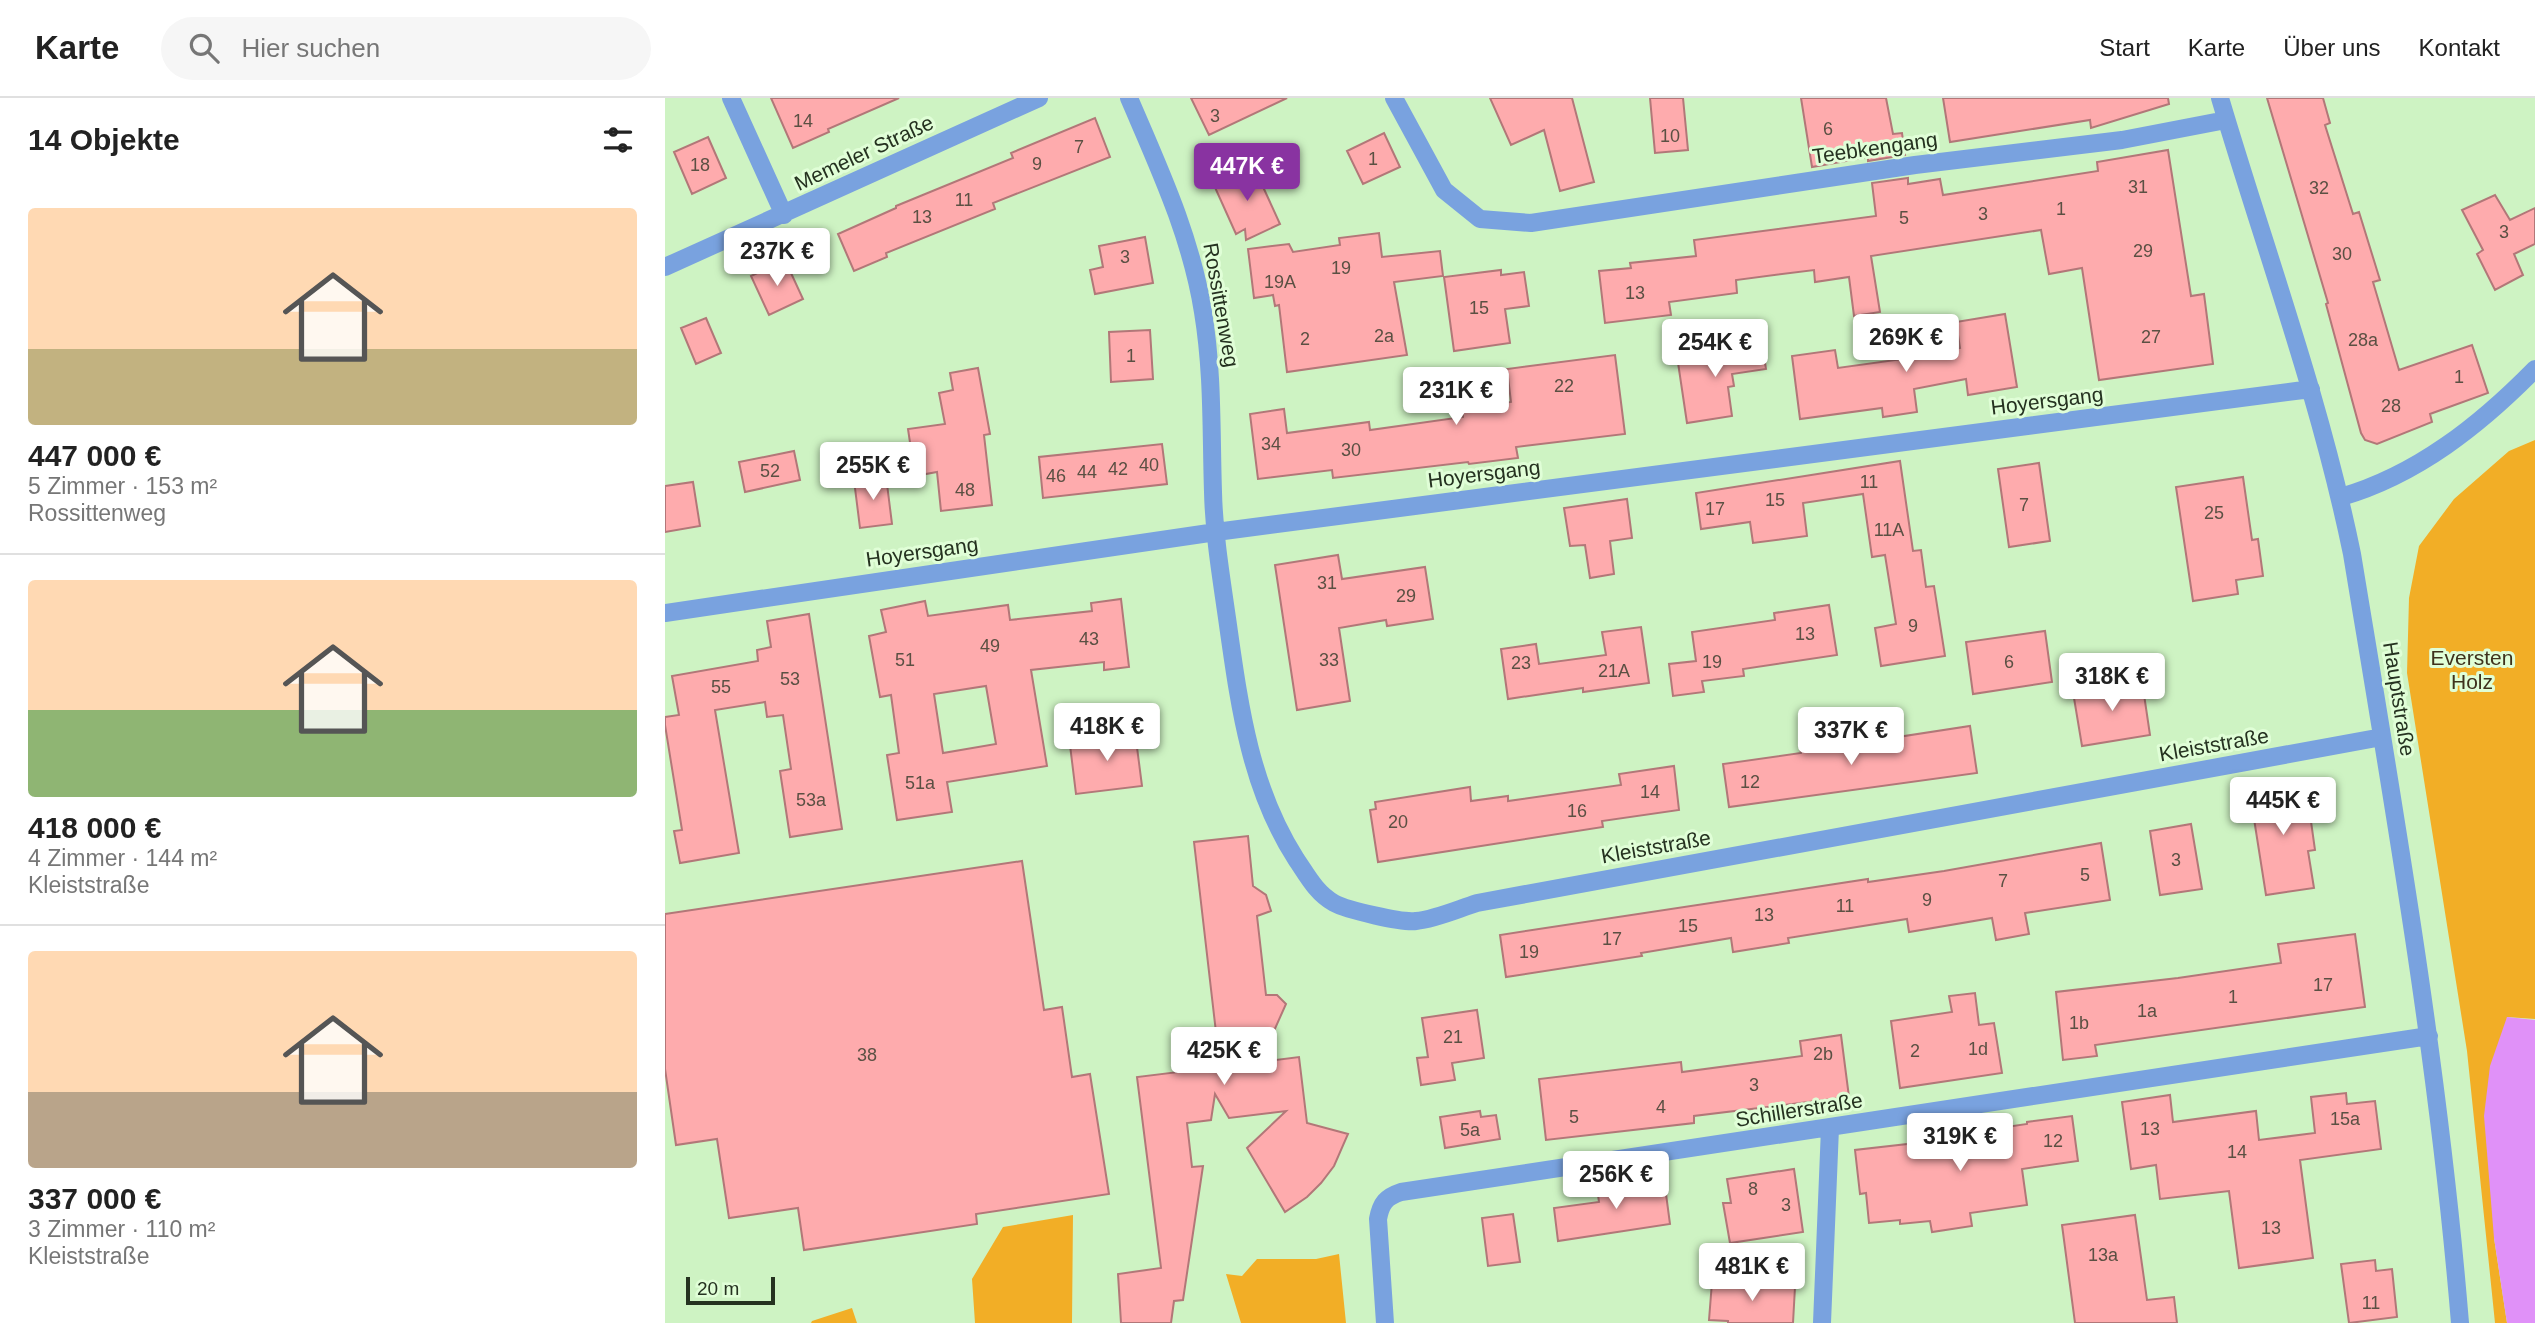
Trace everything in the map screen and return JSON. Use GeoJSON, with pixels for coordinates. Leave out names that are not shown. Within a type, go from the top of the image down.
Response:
{"type":"FeatureCollection","features":[{"type":"Feature","properties":{"kind":"street","name":"Memeler Straße"},"geometry":{"type":"LineString","coordinates":[[731,98],[784,215]]}},
{"type":"Feature","properties":{"kind":"street","name":"Memeler Straße"},"geometry":{"type":"LineString","coordinates":[[665,267],[1039,98]]}},
{"type":"Feature","properties":{"kind":"street","name":"Rossittenweg"},"geometry":{"type":"LineString","coordinates":[[1129,98],[1180,219],[1194,267],[1203,313],[1212,395],[1216,531]]}},
{"type":"Feature","properties":{"kind":"street","name":"Teebkengang"},"geometry":{"type":"LineString","coordinates":[[1394,98],[1444,190],[1480,219],[1531,223],[1915,165],[2122,139],[2226,120]]}},
{"type":"Feature","properties":{"kind":"street","name":"Hauptstraße"},"geometry":{"type":"LineString","coordinates":[[2220,98],[2311,389],[2341,498],[2354,564],[2429,1036],[2444,1151],[2460,1323]]}},
{"type":"Feature","properties":{"kind":"street"},"geometry":{"type":"LineString","coordinates":[[2341,498],[2371,489],[2418,464],[2478,422],[2535,369]]}},
{"type":"Feature","properties":{"kind":"street","name":"Hoyersgang"},"geometry":{"type":"LineString","coordinates":[[665,613],[1216,531],[2311,389]]}},
{"type":"Feature","properties":{"kind":"street","name":"Kleiststraße"},"geometry":{"type":"LineString","coordinates":[[1216,531],[1240,712],[1267,805],[1287,845],[1313,885],[1332,902],[1346,908],[1415,921],[1477,903],[2382,737]]}},
{"type":"Feature","properties":{"kind":"street","name":"Schillerstraße"},"geometry":{"type":"LineString","coordinates":[[1385,1323],[1378,1219],[1385,1199],[1401,1192],[2429,1036]]}},
{"type":"Feature","properties":{"kind":"street"},"geometry":{"type":"LineString","coordinates":[[1822,1323],[1830,1128]]}},
{"type":"Feature","properties":{"kind":"green space","name":"Eversten Holz"},"geometry":{"type":"Polygon","coordinates":[[[2535,440],[2535,1019],[2507,1017],[2494,1238],[2507,1323],[2495,1323],[2467,1051],[2407,673],[2409,598],[2419,546],[2454,499],[2509,451],[2535,440]]]}},
{"type":"Feature","properties":{"kind":"green space"},"geometry":{"type":"Polygon","coordinates":[[[1073,1215],[1072,1323],[975,1323],[972,1279],[1003,1227],[1073,1215]]]}},
{"type":"Feature","properties":{"kind":"green space"},"geometry":{"type":"Polygon","coordinates":[[[1339,1254],[1346,1323],[1241,1323],[1226,1274],[1242,1276],[1257,1259],[1316,1259],[1339,1254]]]}},
{"type":"Feature","properties":{"kind":"green space"},"geometry":{"type":"Polygon","coordinates":[[[852,1308],[857,1323],[811,1323],[812,1321],[852,1308]]]}},
{"type":"Feature","properties":{"kind":"shaded area"},"geometry":{"type":"Polygon","coordinates":[[[2507,1017],[2535,1020],[2535,1323],[2507,1323],[2494,1238],[2484,1116],[2490,1066],[2507,1017]]]}},
{"type":"Feature","properties":{"kind":"building"},"geometry":{"type":"Polygon","coordinates":[[[771,98],[899,98],[828,129],[829,132],[793,148],[771,98]]]}},
{"type":"Feature","properties":{"kind":"building"},"geometry":{"type":"Polygon","coordinates":[[[1191,98],[1287,98],[1209,135],[1191,98]]]}},
{"type":"Feature","properties":{"kind":"building"},"geometry":{"type":"Polygon","coordinates":[[[1490,98],[1572,98],[1594,182],[1560,191],[1544,130],[1511,145],[1490,98]]]}},
{"type":"Feature","properties":{"kind":"building"},"geometry":{"type":"Polygon","coordinates":[[[1650,98],[1683,98],[1688,150],[1655,153],[1650,98]]]}},
{"type":"Feature","properties":{"kind":"building"},"geometry":{"type":"Polygon","coordinates":[[[1801,98],[1886,98],[1893,134],[1902,133],[1905,155],[1868,161],[1868,157],[1812,167],[1801,98]]]}},
{"type":"Feature","properties":{"kind":"building"},"geometry":{"type":"Polygon","coordinates":[[[1943,98],[2168,98],[2169,104],[2091,128],[2090,120],[1950,142],[1943,98]]]}},
{"type":"Feature","properties":{"kind":"building"},"geometry":{"type":"Polygon","coordinates":[[[2267,98],[2323,98],[2330,123],[2325,125],[2353,214],[2359,212],[2380,280],[2373,282],[2399,370],[2472,345],[2488,393],[2430,414],[2432,422],[2377,444],[2365,440],[2326,304],[2328,303],[2267,98]]]}},
{"type":"Feature","properties":{"kind":"building"},"geometry":{"type":"Polygon","coordinates":[[[1095,118],[1110,157],[993,203],[995,209],[886,253],[887,257],[854,271],[838,234],[896,206],[1013,158],[1011,153],[1095,118]]]}},
{"type":"Feature","properties":{"kind":"building"},"geometry":{"type":"Polygon","coordinates":[[[1384,133],[1400,167],[1363,184],[1347,151],[1384,133]]]}},
{"type":"Feature","properties":{"kind":"building"},"geometry":{"type":"Polygon","coordinates":[[[708,137],[726,178],[692,194],[674,152],[708,137]]]}},
{"type":"Feature","properties":{"kind":"building"},"geometry":{"type":"Polygon","coordinates":[[[2168,150],[2191,296],[2204,294],[2213,364],[2099,380],[2082,268],[2049,274],[2041,230],[1871,256],[1880,312],[1854,316],[1849,277],[1815,282],[1814,270],[1736,280],[1737,293],[1669,302],[1671,315],[1605,323],[1599,271],[1631,268],[1630,263],[1696,256],[1694,240],[1876,216],[1872,183],[1908,178],[1908,184],[1940,179],[1943,195],[2098,171],[2097,162],[2168,150]]]}},
{"type":"Feature","properties":{"kind":"building"},"geometry":{"type":"Polygon","coordinates":[[[1253,165],[1280,224],[1246,240],[1245,229],[1236,234],[1213,183],[1253,165]]]}},
{"type":"Feature","properties":{"kind":"building"},"geometry":{"type":"Polygon","coordinates":[[[2495,195],[2510,220],[2535,208],[2535,244],[2514,254],[2523,275],[2495,290],[2477,254],[2483,250],[2462,210],[2495,195]]]}},
{"type":"Feature","properties":{"kind":"building"},"geometry":{"type":"Polygon","coordinates":[[[1379,233],[1382,257],[1440,251],[1443,276],[1394,282],[1407,355],[1287,372],[1279,305],[1275,306],[1273,295],[1254,298],[1248,249],[1289,244],[1293,252],[1340,245],[1339,238],[1379,233]]]}},
{"type":"Feature","properties":{"kind":"building"},"geometry":{"type":"Polygon","coordinates":[[[1145,237],[1153,283],[1095,294],[1090,270],[1103,267],[1099,246],[1145,237]]]}},
{"type":"Feature","properties":{"kind":"building"},"geometry":{"type":"Polygon","coordinates":[[[785,260],[803,299],[769,315],[751,276],[785,260]]]}},
{"type":"Feature","properties":{"kind":"building"},"geometry":{"type":"Polygon","coordinates":[[[1501,270],[1501,275],[1524,272],[1529,306],[1505,309],[1510,343],[1454,351],[1444,277],[1501,270]]]}},
{"type":"Feature","properties":{"kind":"building"},"geometry":{"type":"Polygon","coordinates":[[[2005,314],[2017,387],[1968,395],[1966,379],[1914,389],[1917,412],[1883,417],[1882,408],[1800,419],[1792,356],[1835,350],[1838,368],[1939,354],[1938,352],[1960,348],[1956,322],[2005,314]]]}},
{"type":"Feature","properties":{"kind":"building"},"geometry":{"type":"Polygon","coordinates":[[[706,318],[721,353],[696,364],[681,328],[706,318]]]}},
{"type":"Feature","properties":{"kind":"building"},"geometry":{"type":"Polygon","coordinates":[[[1150,330],[1153,379],[1111,382],[1109,332],[1150,330]]]}},
{"type":"Feature","properties":{"kind":"building"},"geometry":{"type":"Polygon","coordinates":[[[1762,343],[1766,369],[1732,374],[1734,386],[1728,387],[1732,416],[1687,423],[1677,356],[1762,343]]]}},
{"type":"Feature","properties":{"kind":"building"},"geometry":{"type":"Polygon","coordinates":[[[1615,355],[1625,434],[1516,447],[1518,458],[1333,478],[1332,470],[1258,479],[1250,414],[1284,409],[1287,433],[1369,422],[1370,430],[1463,417],[1462,408],[1511,402],[1507,369],[1615,355]]]}},
{"type":"Feature","properties":{"kind":"building"},"geometry":{"type":"Polygon","coordinates":[[[978,368],[990,434],[984,435],[992,505],[941,511],[937,472],[915,476],[908,429],[945,424],[939,393],[953,390],[950,373],[978,368]]]}},
{"type":"Feature","properties":{"kind":"building"},"geometry":{"type":"Polygon","coordinates":[[[1162,444],[1167,484],[1043,498],[1039,457],[1162,444]]]}},
{"type":"Feature","properties":{"kind":"building"},"geometry":{"type":"Polygon","coordinates":[[[794,451],[800,480],[745,492],[739,462],[794,451]]]}},
{"type":"Feature","properties":{"kind":"building"},"geometry":{"type":"Polygon","coordinates":[[[1900,461],[1913,551],[1921,550],[1926,587],[1934,586],[1945,656],[1881,666],[1875,628],[1896,624],[1885,555],[1872,557],[1863,494],[1803,503],[1807,536],[1753,543],[1750,522],[1701,529],[1696,493],[1900,461]]]}},
{"type":"Feature","properties":{"kind":"building"},"geometry":{"type":"Polygon","coordinates":[[[2039,463],[2050,541],[2009,547],[1998,469],[2039,463]]]}},
{"type":"Feature","properties":{"kind":"building"},"geometry":{"type":"Polygon","coordinates":[[[886,476],[892,524],[860,528],[854,480],[886,476]]]}},
{"type":"Feature","properties":{"kind":"building"},"geometry":{"type":"Polygon","coordinates":[[[2243,477],[2252,540],[2258,539],[2263,576],[2236,580],[2238,594],[2193,601],[2176,487],[2243,477]]]}},
{"type":"Feature","properties":{"kind":"building"},"geometry":{"type":"Polygon","coordinates":[[[693,482],[700,526],[665,532],[665,486],[693,482]]]}},
{"type":"Feature","properties":{"kind":"building"},"geometry":{"type":"Polygon","coordinates":[[[1627,499],[1632,538],[1610,541],[1614,574],[1590,578],[1585,545],[1570,546],[1564,508],[1627,499]]]}},
{"type":"Feature","properties":{"kind":"building"},"geometry":{"type":"Polygon","coordinates":[[[1338,555],[1342,579],[1425,567],[1433,619],[1387,626],[1386,620],[1339,628],[1350,701],[1297,710],[1275,565],[1338,555]]]}},
{"type":"Feature","properties":{"kind":"building"},"geometry":{"type":"Polygon","coordinates":[[[1121,599],[1129,667],[1104,670],[1104,662],[1031,670],[1047,766],[947,782],[952,812],[897,820],[887,755],[899,753],[891,695],[880,697],[869,636],[886,632],[881,610],[925,601],[928,616],[1008,605],[1010,620],[1092,611],[1091,603],[1121,599]],[[986,686],[934,694],[943,753],[996,744],[986,686]]]}},
{"type":"Feature","properties":{"kind":"building"},"geometry":{"type":"Polygon","coordinates":[[[1829,605],[1837,655],[1743,669],[1744,676],[1702,681],[1704,692],[1673,696],[1669,664],[1696,661],[1692,632],[1775,620],[1774,613],[1829,605]]]}},
{"type":"Feature","properties":{"kind":"building"},"geometry":{"type":"Polygon","coordinates":[[[809,614],[842,829],[790,837],[780,771],[791,769],[783,715],[767,717],[765,702],[715,710],[739,853],[680,863],[674,831],[682,830],[665,725],[665,717],[679,715],[672,676],[758,661],[757,650],[771,647],[767,621],[809,614]]]}},
{"type":"Feature","properties":{"kind":"building"},"geometry":{"type":"Polygon","coordinates":[[[1641,627],[1649,683],[1583,692],[1583,688],[1508,699],[1501,649],[1536,644],[1539,664],[1606,655],[1602,632],[1641,627]]]}},
{"type":"Feature","properties":{"kind":"building"},"geometry":{"type":"Polygon","coordinates":[[[2045,631],[2052,682],[1973,694],[1966,642],[2045,631]]]}},
{"type":"Feature","properties":{"kind":"building"},"geometry":{"type":"Polygon","coordinates":[[[2142,681],[2150,735],[2082,746],[2073,692],[2142,681]]]}},
{"type":"Feature","properties":{"kind":"building"},"geometry":{"type":"Polygon","coordinates":[[[1134,724],[1142,786],[1076,794],[1070,745],[1111,740],[1110,727],[1134,724]]]}},
{"type":"Feature","properties":{"kind":"building"},"geometry":{"type":"Polygon","coordinates":[[[1970,726],[1977,773],[1729,807],[1723,764],[1801,753],[1800,747],[1839,741],[1839,746],[1970,726]]]}},
{"type":"Feature","properties":{"kind":"building"},"geometry":{"type":"Polygon","coordinates":[[[1674,766],[1679,810],[1602,821],[1603,827],[1378,862],[1370,810],[1376,809],[1375,802],[1470,787],[1471,801],[1508,796],[1508,801],[1621,785],[1619,774],[1674,766]]]}},
{"type":"Feature","properties":{"kind":"building"},"geometry":{"type":"Polygon","coordinates":[[[2296,779],[2301,808],[2309,807],[2315,850],[2308,851],[2314,888],[2266,895],[2249,787],[2296,779]]]}},
{"type":"Feature","properties":{"kind":"building"},"geometry":{"type":"Polygon","coordinates":[[[2191,824],[2202,889],[2160,895],[2150,831],[2191,824]]]}},
{"type":"Feature","properties":{"kind":"building"},"geometry":{"type":"Polygon","coordinates":[[[1248,836],[1253,886],[1266,895],[1271,911],[1257,916],[1266,995],[1277,995],[1286,1004],[1260,1062],[1299,1057],[1307,1123],[1348,1134],[1334,1166],[1321,1183],[1307,1197],[1285,1212],[1247,1148],[1286,1111],[1229,1118],[1215,1094],[1211,1120],[1187,1123],[1192,1167],[1203,1166],[1183,1300],[1174,1301],[1171,1323],[1121,1323],[1118,1274],[1161,1268],[1137,1077],[1220,1067],[1194,842],[1248,836]]]}},
{"type":"Feature","properties":{"kind":"building"},"geometry":{"type":"Polygon","coordinates":[[[2101,843],[2110,900],[2025,913],[2029,934],[1996,940],[1992,918],[1909,932],[1907,919],[1788,938],[1789,943],[1733,952],[1731,938],[1641,953],[1642,956],[1506,977],[1500,935],[1868,879],[1868,882],[1944,871],[2101,843]]]}},
{"type":"Feature","properties":{"kind":"building"},"geometry":{"type":"Polygon","coordinates":[[[1022,861],[1044,1010],[1062,1007],[1072,1077],[1090,1074],[1109,1194],[976,1214],[977,1224],[804,1250],[798,1208],[729,1218],[717,1139],[676,1145],[665,1069],[665,914],[1022,861]]]}},
{"type":"Feature","properties":{"kind":"building"},"geometry":{"type":"Polygon","coordinates":[[[2355,934],[2365,1007],[2095,1045],[2097,1056],[2063,1060],[2056,992],[2281,963],[2278,944],[2355,934]]]}},
{"type":"Feature","properties":{"kind":"building"},"geometry":{"type":"Polygon","coordinates":[[[1975,993],[1979,1025],[1994,1023],[2002,1073],[1900,1088],[1891,1021],[1952,1012],[1949,996],[1975,993]]]}},
{"type":"Feature","properties":{"kind":"building"},"geometry":{"type":"Polygon","coordinates":[[[1477,1010],[1484,1058],[1452,1063],[1455,1080],[1421,1085],[1417,1058],[1428,1057],[1422,1018],[1477,1010]]]}},
{"type":"Feature","properties":{"kind":"building"},"geometry":{"type":"Polygon","coordinates":[[[1841,1035],[1849,1097],[1694,1116],[1694,1123],[1546,1140],[1539,1079],[1681,1062],[1682,1072],[1802,1056],[1800,1041],[1841,1035]]]}},
{"type":"Feature","properties":{"kind":"building"},"geometry":{"type":"Polygon","coordinates":[[[2346,1093],[2347,1104],[2375,1101],[2381,1149],[2300,1160],[2313,1258],[2239,1268],[2229,1191],[2160,1199],[2156,1165],[2131,1169],[2122,1102],[2170,1095],[2173,1122],[2256,1111],[2259,1140],[2315,1133],[2311,1097],[2346,1093]]]}},
{"type":"Feature","properties":{"kind":"building"},"geometry":{"type":"Polygon","coordinates":[[[1480,1111],[1481,1117],[1496,1115],[1500,1139],[1445,1148],[1440,1117],[1480,1111]]]}},
{"type":"Feature","properties":{"kind":"building"},"geometry":{"type":"Polygon","coordinates":[[[2072,1116],[2078,1161],[2022,1169],[2027,1205],[1970,1213],[1972,1226],[1932,1232],[1930,1221],[1869,1223],[1866,1193],[1860,1194],[1855,1150],[1925,1142],[2072,1116]]]}},
{"type":"Feature","properties":{"kind":"building"},"geometry":{"type":"Polygon","coordinates":[[[1794,1169],[1803,1232],[1730,1243],[1723,1203],[1731,1203],[1727,1179],[1794,1169]]]}},
{"type":"Feature","properties":{"kind":"building"},"geometry":{"type":"Polygon","coordinates":[[[1664,1179],[1670,1224],[1558,1241],[1554,1208],[1599,1202],[1597,1188],[1664,1179]]]}},
{"type":"Feature","properties":{"kind":"building"},"geometry":{"type":"Polygon","coordinates":[[[1513,1214],[1520,1262],[1488,1266],[1482,1218],[1513,1214]]]}},
{"type":"Feature","properties":{"kind":"building"},"geometry":{"type":"Polygon","coordinates":[[[2135,1215],[2147,1300],[2174,1297],[2177,1323],[2075,1323],[2062,1225],[2135,1215]]]}},
{"type":"Feature","properties":{"kind":"building"},"geometry":{"type":"Polygon","coordinates":[[[2375,1260],[2376,1271],[2392,1269],[2397,1317],[2349,1323],[2341,1264],[2375,1260]]]}},
{"type":"Feature","properties":{"kind":"building"},"geometry":{"type":"Polygon","coordinates":[[[1712,1282],[1795,1287],[1793,1323],[1728,1323],[1709,1320],[1712,1282]]]}}]}
